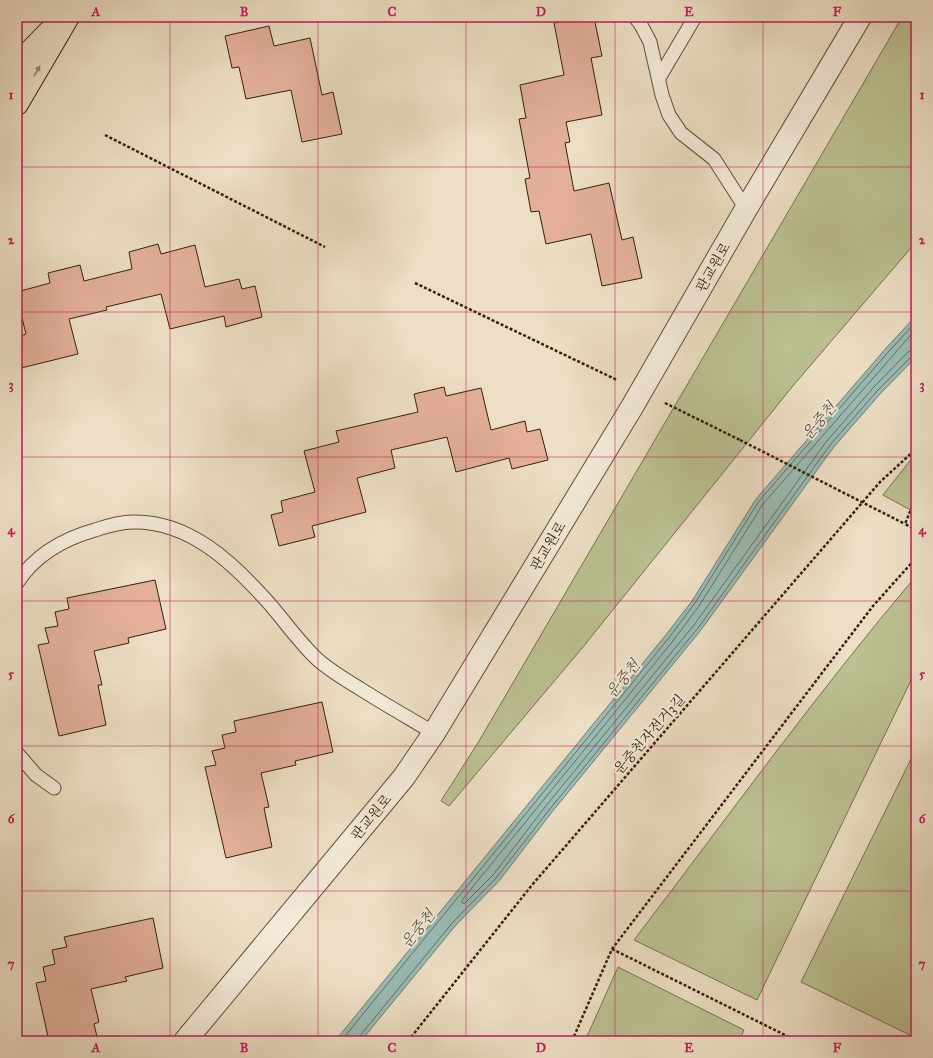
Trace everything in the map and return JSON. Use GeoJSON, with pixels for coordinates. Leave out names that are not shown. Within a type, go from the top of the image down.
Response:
{"type":"FeatureCollection","features":[{"type":"Feature","properties":{"kind":"main road"},"geometry":{"type":"LineString","coordinates":[[17,65],[64,17]]}},
{"type":"Feature","properties":{"kind":"main road"},"geometry":{"type":"LineString","coordinates":[[17,104],[68,17]]}},
{"type":"Feature","properties":{"kind":"street","name":"판교원로"},"geometry":{"type":"LineString","coordinates":[[185,1041],[404,777],[434,733],[641,392],[746,209],[860,17]]}},
{"type":"Feature","properties":{"kind":"lane"},"geometry":{"type":"LineString","coordinates":[[635,17],[642,25],[650,42],[662,95],[670,115],[681,133],[714,159],[746,209]]}},
{"type":"Feature","properties":{"kind":"lane"},"geometry":{"type":"LineString","coordinates":[[659,78],[695,17]]}},
{"type":"Feature","properties":{"kind":"lane"},"geometry":{"type":"LineString","coordinates":[[17,583],[25,571],[43,553],[67,540],[88,532],[112,525],[132,522],[159,524],[183,532],[206,544],[244,577],[317,659],[338,675],[434,733]]}},
{"type":"Feature","properties":{"kind":"lane"},"geometry":{"type":"LineString","coordinates":[[17,753],[36,775],[54,788]]}},
{"type":"Feature","properties":{"kind":"path"},"geometry":{"type":"LineString","coordinates":[[106,135],[325,246]]}},
{"type":"Feature","properties":{"kind":"path"},"geometry":{"type":"LineString","coordinates":[[416,283],[740,440],[916,530]]}},
{"type":"Feature","properties":{"kind":"path","name":"운중천자전거3길"},"geometry":{"type":"LineString","coordinates":[[408,1041],[532,885],[880,482],[916,449]]}},
{"type":"Feature","properties":{"kind":"path"},"geometry":{"type":"LineString","coordinates":[[905,524],[916,497]]}},
{"type":"Feature","properties":{"kind":"path"},"geometry":{"type":"LineString","coordinates":[[572,1041],[612,949],[873,606],[916,558]]}},
{"type":"Feature","properties":{"kind":"path"},"geometry":{"type":"LineString","coordinates":[[612,949],[797,1041]]}},
{"type":"Feature","properties":{"kind":"green space"},"geometry":{"type":"Polygon","coordinates":[[[902,17],[916,17],[916,242],[792,387],[583,647],[449,806],[441,801],[479,741],[902,17]]]}},
{"type":"Feature","properties":{"kind":"green space"},"geometry":{"type":"Polygon","coordinates":[[[916,453],[916,513],[883,495],[916,453]]]}},
{"type":"Feature","properties":{"kind":"green space"},"geometry":{"type":"Polygon","coordinates":[[[916,576],[916,670],[757,1000],[634,940],[808,710],[916,576]]]}},
{"type":"Feature","properties":{"kind":"green space"},"geometry":{"type":"Polygon","coordinates":[[[911,759],[916,762],[916,1038],[801,982],[911,759]]]}},
{"type":"Feature","properties":{"kind":"green space"},"geometry":{"type":"Polygon","coordinates":[[[618,967],[744,1030],[739,1041],[585,1041],[618,967]]]}},
{"type":"Feature","properties":{"kind":"water"},"geometry":{"type":"Polygon","coordinates":[[[916,316],[916,357],[880,394],[833,448],[701,630],[552,812],[499,881],[456,925],[361,1041],[335,1041],[665,636],[692,601],[756,499],[887,347],[916,316]]]}},
{"type":"Feature","properties":{"kind":"building"},"geometry":{"type":"Polygon","coordinates":[[[583,17],[594,17],[602,56],[591,58],[602,115],[566,122],[570,142],[565,143],[574,191],[609,183],[622,240],[633,237],[642,278],[602,286],[591,234],[546,244],[539,211],[531,212],[525,179],[530,178],[519,119],[526,118],[520,85],[564,75],[554,23],[583,17]]]}},
{"type":"Feature","properties":{"kind":"building"},"geometry":{"type":"Polygon","coordinates":[[[269,26],[274,46],[310,38],[322,95],[333,92],[342,134],[302,142],[291,90],[246,99],[239,67],[232,68],[225,36],[269,26]]]}},
{"type":"Feature","properties":{"kind":"building"},"geometry":{"type":"Polygon","coordinates":[[[158,244],[161,254],[195,245],[205,287],[239,279],[242,289],[255,286],[262,317],[226,327],[224,316],[170,329],[161,294],[106,307],[107,310],[69,319],[78,354],[17,369],[17,337],[26,334],[17,298],[17,292],[50,283],[48,273],[80,265],[84,281],[132,269],[129,252],[158,244]]]}},
{"type":"Feature","properties":{"kind":"building"},"geometry":{"type":"Polygon","coordinates":[[[444,387],[446,396],[481,388],[491,430],[525,421],[527,432],[540,429],[548,460],[512,469],[509,458],[456,472],[447,437],[391,450],[395,468],[357,478],[366,512],[312,526],[315,537],[279,546],[271,515],[283,512],[281,501],[315,492],[304,451],[339,442],[336,431],[418,412],[414,394],[444,387]]]}},
{"type":"Feature","properties":{"kind":"building"},"geometry":{"type":"Polygon","coordinates":[[[155,580],[166,629],[128,638],[129,643],[94,651],[102,685],[98,685],[106,725],[59,736],[38,645],[49,643],[45,628],[58,626],[55,612],[69,609],[67,598],[155,580]]]}},
{"type":"Feature","properties":{"kind":"building"},"geometry":{"type":"Polygon","coordinates":[[[322,702],[333,752],[295,761],[296,765],[261,773],[269,807],[264,808],[272,847],[226,858],[205,767],[216,765],[212,751],[225,748],[222,735],[236,732],[234,721],[322,702]]]}},
{"type":"Feature","properties":{"kind":"building"},"geometry":{"type":"Polygon","coordinates":[[[153,918],[163,968],[125,977],[127,981],[91,989],[99,1022],[94,1024],[98,1041],[49,1041],[36,983],[46,981],[43,967],[55,964],[52,950],[67,947],[64,937],[153,918]]]}},
{"type":"Feature","properties":{"kind":"water label","name":"운중천"},"geometry":{"type":"Point","coordinates":[819,421]}},
{"type":"Feature","properties":{"kind":"water label","name":"운중천"},"geometry":{"type":"Point","coordinates":[623,679]}},
{"type":"Feature","properties":{"kind":"water label","name":"운중천"},"geometry":{"type":"Point","coordinates":[418,929]}}]}
